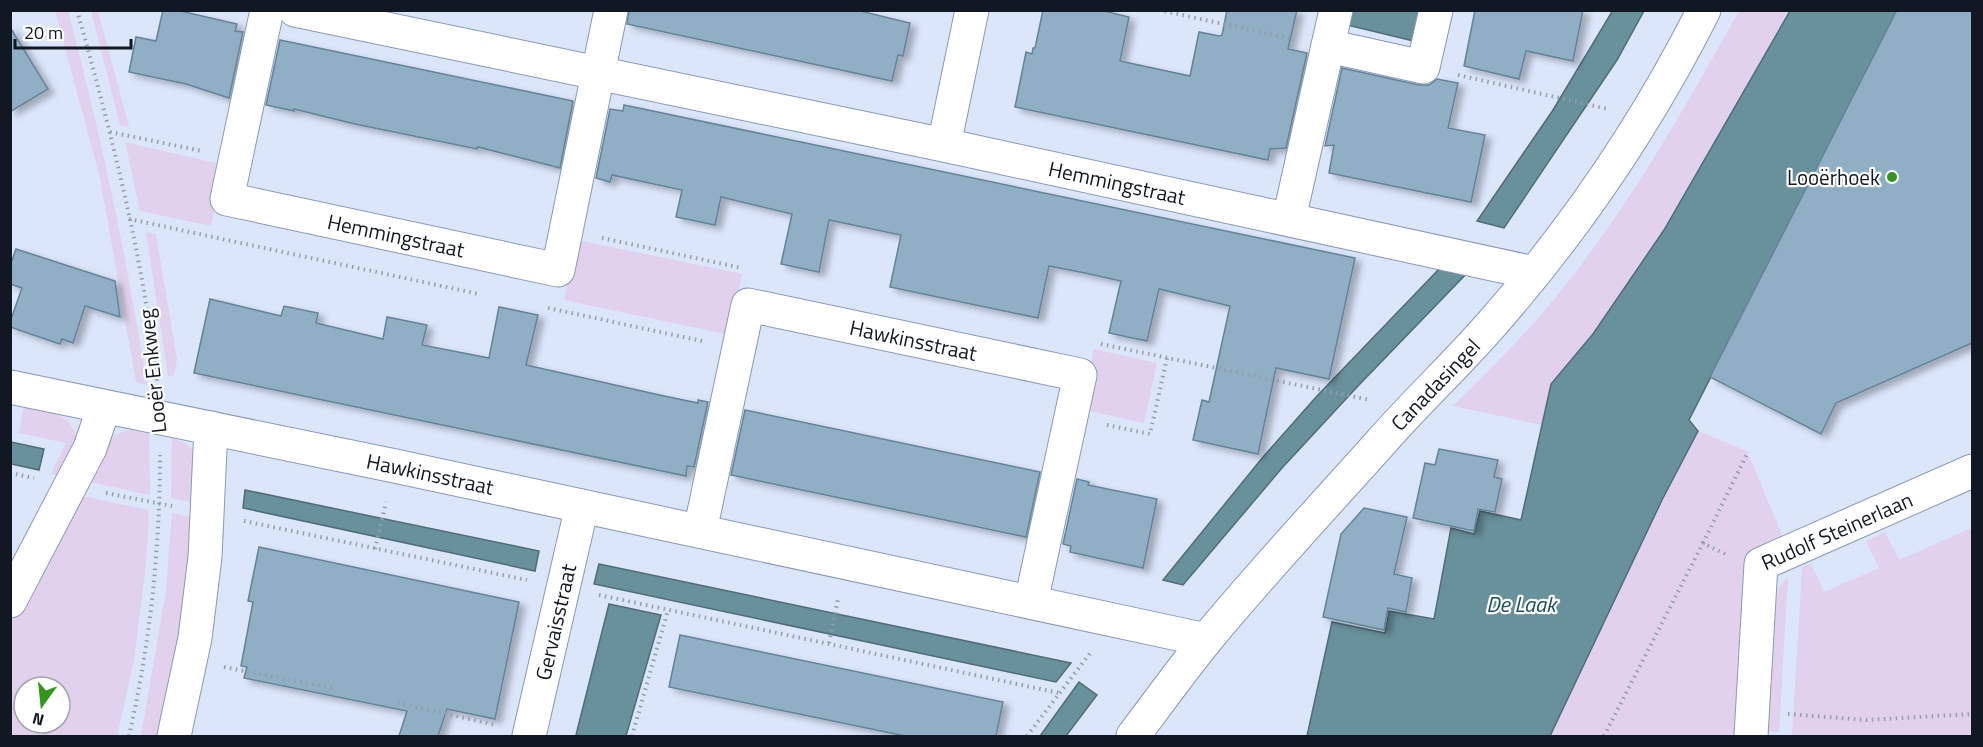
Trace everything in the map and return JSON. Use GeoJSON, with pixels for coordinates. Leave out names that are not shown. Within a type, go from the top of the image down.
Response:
{"type":"FeatureCollection","features":[{"type":"Feature","properties":{"kind":"street","name":"Hemmingstraat"},"geometry":{"type":"LineString","coordinates":[[267,10],[227,199],[558,270],[611,10]]}},
{"type":"Feature","properties":{"kind":"street","name":"Hemmingstraat"},"geometry":{"type":"LineString","coordinates":[[295,10],[945,145],[1534,273]]}},
{"type":"Feature","properties":{"kind":"street"},"geometry":{"type":"LineString","coordinates":[[945,145],[972,10]]}},
{"type":"Feature","properties":{"kind":"street"},"geometry":{"type":"LineString","coordinates":[[1289,219],[1336,10]]}},
{"type":"Feature","properties":{"kind":"street"},"geometry":{"type":"LineString","coordinates":[[1328,46],[1423,68],[1436,10]]}},
{"type":"Feature","properties":{"kind":"street","name":"Canadasingel"},"geometry":{"type":"LineString","coordinates":[[1133,736],[1206,640],[1410,409],[1496,319],[1534,273],[1592,198],[1639,126],[1704,10]]}},
{"type":"Feature","properties":{"kind":"street","name":"Hawkinsstraat"},"geometry":{"type":"LineString","coordinates":[[700,531],[748,305],[1080,375],[1031,602]]}},
{"type":"Feature","properties":{"kind":"street","name":"Hawkinsstraat"},"geometry":{"type":"LineString","coordinates":[[10,387],[582,506],[1206,640]]}},
{"type":"Feature","properties":{"kind":"street"},"geometry":{"type":"LineString","coordinates":[[10,601],[90,448],[104,407]]}},
{"type":"Feature","properties":{"kind":"street"},"geometry":{"type":"LineString","coordinates":[[174,736],[191,660],[206,557],[212,428]]}},
{"type":"Feature","properties":{"kind":"street","name":"Rudolf Steinerlaan"},"geometry":{"type":"LineString","coordinates":[[1752,736],[1761,564],[1972,471]]}},
{"type":"Feature","properties":{"kind":"street","name":"Gervaisstraat"},"geometry":{"type":"LineString","coordinates":[[530,734],[582,506]]}},
{"type":"Feature","properties":{"kind":"path","name":"Looër Enkweg"},"geometry":{"type":"LineString","coordinates":[[77,10],[110,132],[129,219],[149,325],[160,419],[160,504],[154,593],[129,736]]}},
{"type":"Feature","properties":{"kind":"path"},"geometry":{"type":"LineString","coordinates":[[1159,10],[1328,46]]}},
{"type":"Feature","properties":{"kind":"path"},"geometry":{"type":"LineString","coordinates":[[1423,68],[1588,104]]}},
{"type":"Feature","properties":{"kind":"path"},"geometry":{"type":"LineString","coordinates":[[110,132],[235,159]]}},
{"type":"Feature","properties":{"kind":"path"},"geometry":{"type":"LineString","coordinates":[[129,219],[481,294]]}},
{"type":"Feature","properties":{"kind":"path"},"geometry":{"type":"LineString","coordinates":[[539,306],[738,349]]}},
{"type":"Feature","properties":{"kind":"path"},"geometry":{"type":"LineString","coordinates":[[1071,418],[1150,434],[1167,358]]}},
{"type":"Feature","properties":{"kind":"path"},"geometry":{"type":"LineString","coordinates":[[1322,390],[1348,396]]}},
{"type":"Feature","properties":{"kind":"path"},"geometry":{"type":"LineString","coordinates":[[1604,736],[1747,454]]}},
{"type":"Feature","properties":{"kind":"path"},"geometry":{"type":"LineString","coordinates":[[375,549],[382,519]]}},
{"type":"Feature","properties":{"kind":"path"},"geometry":{"type":"LineString","coordinates":[[1702,543],[1761,572]]}},
{"type":"Feature","properties":{"kind":"path"},"geometry":{"type":"LineString","coordinates":[[632,736],[668,610]]}},
{"type":"Feature","properties":{"kind":"path"},"geometry":{"type":"LineString","coordinates":[[829,643],[835,614]]}},
{"type":"Feature","properties":{"kind":"path"},"geometry":{"type":"LineString","coordinates":[[1027,736],[1115,620]]}},
{"type":"Feature","properties":{"kind":"path"},"geometry":{"type":"LineString","coordinates":[[191,660],[332,688]]}},
{"type":"Feature","properties":{"kind":"path"},"geometry":{"type":"LineString","coordinates":[[398,703],[530,734]]}},
{"type":"Feature","properties":{"kind":"path"},"geometry":{"type":"LineString","coordinates":[[1787,714],[1866,720],[1972,714]]}},
{"type":"Feature","properties":{"kind":"shaded area"},"geometry":{"type":"Polygon","coordinates":[[[55,11],[68,11],[80,57],[112,197],[147,385],[136,382],[100,178],[55,11]]]}},
{"type":"Feature","properties":{"kind":"shaded area"},"geometry":{"type":"Polygon","coordinates":[[[91,11],[98,11],[129,127],[120,125],[91,11]]]}},
{"type":"Feature","properties":{"kind":"shaded area"},"geometry":{"type":"Polygon","coordinates":[[[1739,11],[1790,11],[1664,230],[1593,334],[1551,384],[1542,425],[1453,406],[1529,328],[1558,295],[1595,246],[1660,148],[1739,11]]]}},
{"type":"Feature","properties":{"kind":"shaded area"},"geometry":{"type":"Polygon","coordinates":[[[125,142],[224,165],[211,226],[140,211],[125,142]]]}},
{"type":"Feature","properties":{"kind":"shaded area"},"geometry":{"type":"Polygon","coordinates":[[[146,232],[156,234],[177,359],[174,376],[168,376],[146,232]]]}},
{"type":"Feature","properties":{"kind":"shaded area"},"geometry":{"type":"Polygon","coordinates":[[[577,240],[742,274],[730,335],[564,300],[577,240]]]}},
{"type":"Feature","properties":{"kind":"shaded area"},"geometry":{"type":"Polygon","coordinates":[[[1094,349],[1157,363],[1144,423],[1081,409],[1094,349]]]}},
{"type":"Feature","properties":{"kind":"shaded area"},"geometry":{"type":"Polygon","coordinates":[[[24,406],[57,414],[64,418],[74,430],[77,439],[62,477],[51,474],[66,443],[19,433],[24,406]]]}},
{"type":"Feature","properties":{"kind":"shaded area"},"geometry":{"type":"Polygon","coordinates":[[[132,430],[149,434],[150,495],[85,481],[108,441],[123,432],[132,430]]]}},
{"type":"Feature","properties":{"kind":"shaded area"},"geometry":{"type":"Polygon","coordinates":[[[1698,431],[1747,451],[1783,537],[1750,551],[1738,736],[1550,736],[1662,500],[1698,431]]]}},
{"type":"Feature","properties":{"kind":"shaded area"},"geometry":{"type":"Polygon","coordinates":[[[172,438],[185,443],[194,451],[194,503],[171,498],[172,438]]]}},
{"type":"Feature","properties":{"kind":"shaded area"},"geometry":{"type":"Polygon","coordinates":[[[77,495],[149,510],[146,565],[134,660],[117,736],[11,736],[10,624],[77,495]]]}},
{"type":"Feature","properties":{"kind":"shaded area"},"geometry":{"type":"Polygon","coordinates":[[[172,513],[194,518],[188,597],[163,736],[141,736],[166,590],[172,513]]]}},
{"type":"Feature","properties":{"kind":"shaded area"},"geometry":{"type":"Polygon","coordinates":[[[1972,528],[1972,736],[1792,736],[1802,567],[1811,564],[1824,592],[1879,568],[1866,541],[1885,532],[1899,560],[1972,528]]]}},
{"type":"Feature","properties":{"kind":"shaded area"},"geometry":{"type":"Polygon","coordinates":[[[1788,577],[1779,732],[1767,732],[1774,606],[1779,587],[1788,577]]]}},
{"type":"Feature","properties":{"kind":"water"},"geometry":{"type":"Polygon","coordinates":[[[1613,10],[1644,11],[1617,60],[1504,228],[1477,221],[1553,110],[1613,10]]]}},
{"type":"Feature","properties":{"kind":"water"},"geometry":{"type":"Polygon","coordinates":[[[1350,11],[1421,11],[1414,41],[1347,25],[1350,11]]]}},
{"type":"Feature","properties":{"kind":"water","name":"De Laak"},"geometry":{"type":"Polygon","coordinates":[[[1790,11],[1897,11],[1689,420],[1698,431],[1662,500],[1550,736],[1307,736],[1332,622],[1385,633],[1389,611],[1434,619],[1451,528],[1474,534],[1480,511],[1521,520],[1551,384],[1593,334],[1664,230],[1790,11]]]}},
{"type":"Feature","properties":{"kind":"water"},"geometry":{"type":"Polygon","coordinates":[[[1440,268],[1469,271],[1282,468],[1183,585],[1163,580],[1263,457],[1317,396],[1440,268]]]}},
{"type":"Feature","properties":{"kind":"water"},"geometry":{"type":"Polygon","coordinates":[[[11,442],[44,449],[39,470],[11,464],[11,442]]]}},
{"type":"Feature","properties":{"kind":"water"},"geometry":{"type":"Polygon","coordinates":[[[245,490],[539,551],[535,571],[243,508],[245,490]]]}},
{"type":"Feature","properties":{"kind":"water"},"geometry":{"type":"Polygon","coordinates":[[[599,564],[1071,663],[1056,682],[594,584],[599,564]]]}},
{"type":"Feature","properties":{"kind":"water"},"geometry":{"type":"Polygon","coordinates":[[[609,604],[661,615],[626,736],[576,735],[609,604]]]}},
{"type":"Feature","properties":{"kind":"water"},"geometry":{"type":"Polygon","coordinates":[[[1079,682],[1097,695],[1066,736],[1040,736],[1079,682]]]}},
{"type":"Feature","properties":{"kind":"building"},"geometry":{"type":"Polygon","coordinates":[[[163,10],[176,10],[237,24],[235,31],[243,32],[229,98],[186,84],[129,72],[136,37],[156,41],[163,10]]]}},
{"type":"Feature","properties":{"kind":"building"},"geometry":{"type":"Polygon","coordinates":[[[629,10],[856,10],[910,23],[903,56],[898,55],[892,81],[627,24],[629,10]]]}},
{"type":"Feature","properties":{"kind":"building"},"geometry":{"type":"Polygon","coordinates":[[[1043,10],[1100,10],[1129,17],[1120,61],[1190,76],[1199,32],[1222,35],[1227,10],[1297,10],[1288,49],[1307,53],[1286,148],[1270,149],[1268,160],[1015,107],[1026,52],[1032,54],[1035,48],[1043,10]]]}},
{"type":"Feature","properties":{"kind":"building"},"geometry":{"type":"Polygon","coordinates":[[[1475,10],[1583,10],[1573,61],[1526,51],[1519,79],[1464,66],[1475,10]]]}},
{"type":"Feature","properties":{"kind":"building","name":"Looërhoek"},"geometry":{"type":"Polygon","coordinates":[[[1897,10],[1972,10],[1972,343],[1836,403],[1821,434],[1710,377],[1897,10]]]}},
{"type":"Feature","properties":{"kind":"building"},"geometry":{"type":"Polygon","coordinates":[[[10,27],[48,89],[10,112],[10,27]]]}},
{"type":"Feature","properties":{"kind":"building"},"geometry":{"type":"Polygon","coordinates":[[[280,40],[573,101],[560,168],[478,147],[477,149],[294,109],[294,111],[266,105],[280,40]]]}},
{"type":"Feature","properties":{"kind":"building"},"geometry":{"type":"Polygon","coordinates":[[[1342,68],[1419,85],[1429,85],[1437,79],[1458,83],[1448,128],[1485,135],[1471,202],[1329,173],[1334,145],[1325,146],[1342,68]]]}},
{"type":"Feature","properties":{"kind":"building"},"geometry":{"type":"Polygon","coordinates":[[[624,105],[1355,258],[1329,379],[1276,368],[1258,454],[1193,440],[1202,400],[1209,402],[1230,306],[1159,289],[1147,341],[1109,333],[1121,281],[1085,273],[1049,266],[1038,318],[890,287],[901,235],[829,220],[819,272],[781,264],[792,214],[721,197],[715,225],[676,217],[682,190],[612,175],[610,182],[596,178],[610,109],[623,111],[624,105]]]}},
{"type":"Feature","properties":{"kind":"building"},"geometry":{"type":"Polygon","coordinates":[[[16,249],[115,281],[120,317],[85,306],[73,343],[62,339],[60,344],[10,327],[22,288],[10,284],[10,266],[16,249]]]}},
{"type":"Feature","properties":{"kind":"building"},"geometry":{"type":"Polygon","coordinates":[[[210,299],[281,316],[284,306],[318,313],[316,323],[383,339],[387,317],[427,325],[422,345],[489,358],[499,307],[538,315],[526,365],[698,403],[698,400],[708,402],[694,467],[687,466],[686,476],[194,373],[210,299]]]}},
{"type":"Feature","properties":{"kind":"building"},"geometry":{"type":"Polygon","coordinates":[[[745,410],[1040,472],[1026,537],[731,475],[745,410]]]}},
{"type":"Feature","properties":{"kind":"building"},"geometry":{"type":"Polygon","coordinates":[[[1439,449],[1498,460],[1494,477],[1502,479],[1495,512],[1478,509],[1474,531],[1413,518],[1425,463],[1435,465],[1439,449]]]}},
{"type":"Feature","properties":{"kind":"building"},"geometry":{"type":"Polygon","coordinates":[[[1077,479],[1089,482],[1088,485],[1157,499],[1143,568],[1070,552],[1071,546],[1063,544],[1077,479]]]}},
{"type":"Feature","properties":{"kind":"building"},"geometry":{"type":"Polygon","coordinates":[[[1364,508],[1407,517],[1394,574],[1412,578],[1406,612],[1388,608],[1384,630],[1323,617],[1341,534],[1364,508]]]}},
{"type":"Feature","properties":{"kind":"building"},"geometry":{"type":"Polygon","coordinates":[[[259,547],[519,602],[495,719],[447,709],[438,736],[399,736],[407,711],[244,678],[247,667],[241,666],[253,602],[248,601],[259,547]]]}},
{"type":"Feature","properties":{"kind":"building"},"geometry":{"type":"Polygon","coordinates":[[[680,635],[1003,702],[996,736],[905,736],[669,687],[680,635]]]}},
{"type":"Feature","properties":{"kind":"place","name":"Looërhoek"},"geometry":{"type":"Point","coordinates":[1892,177]}}]}
